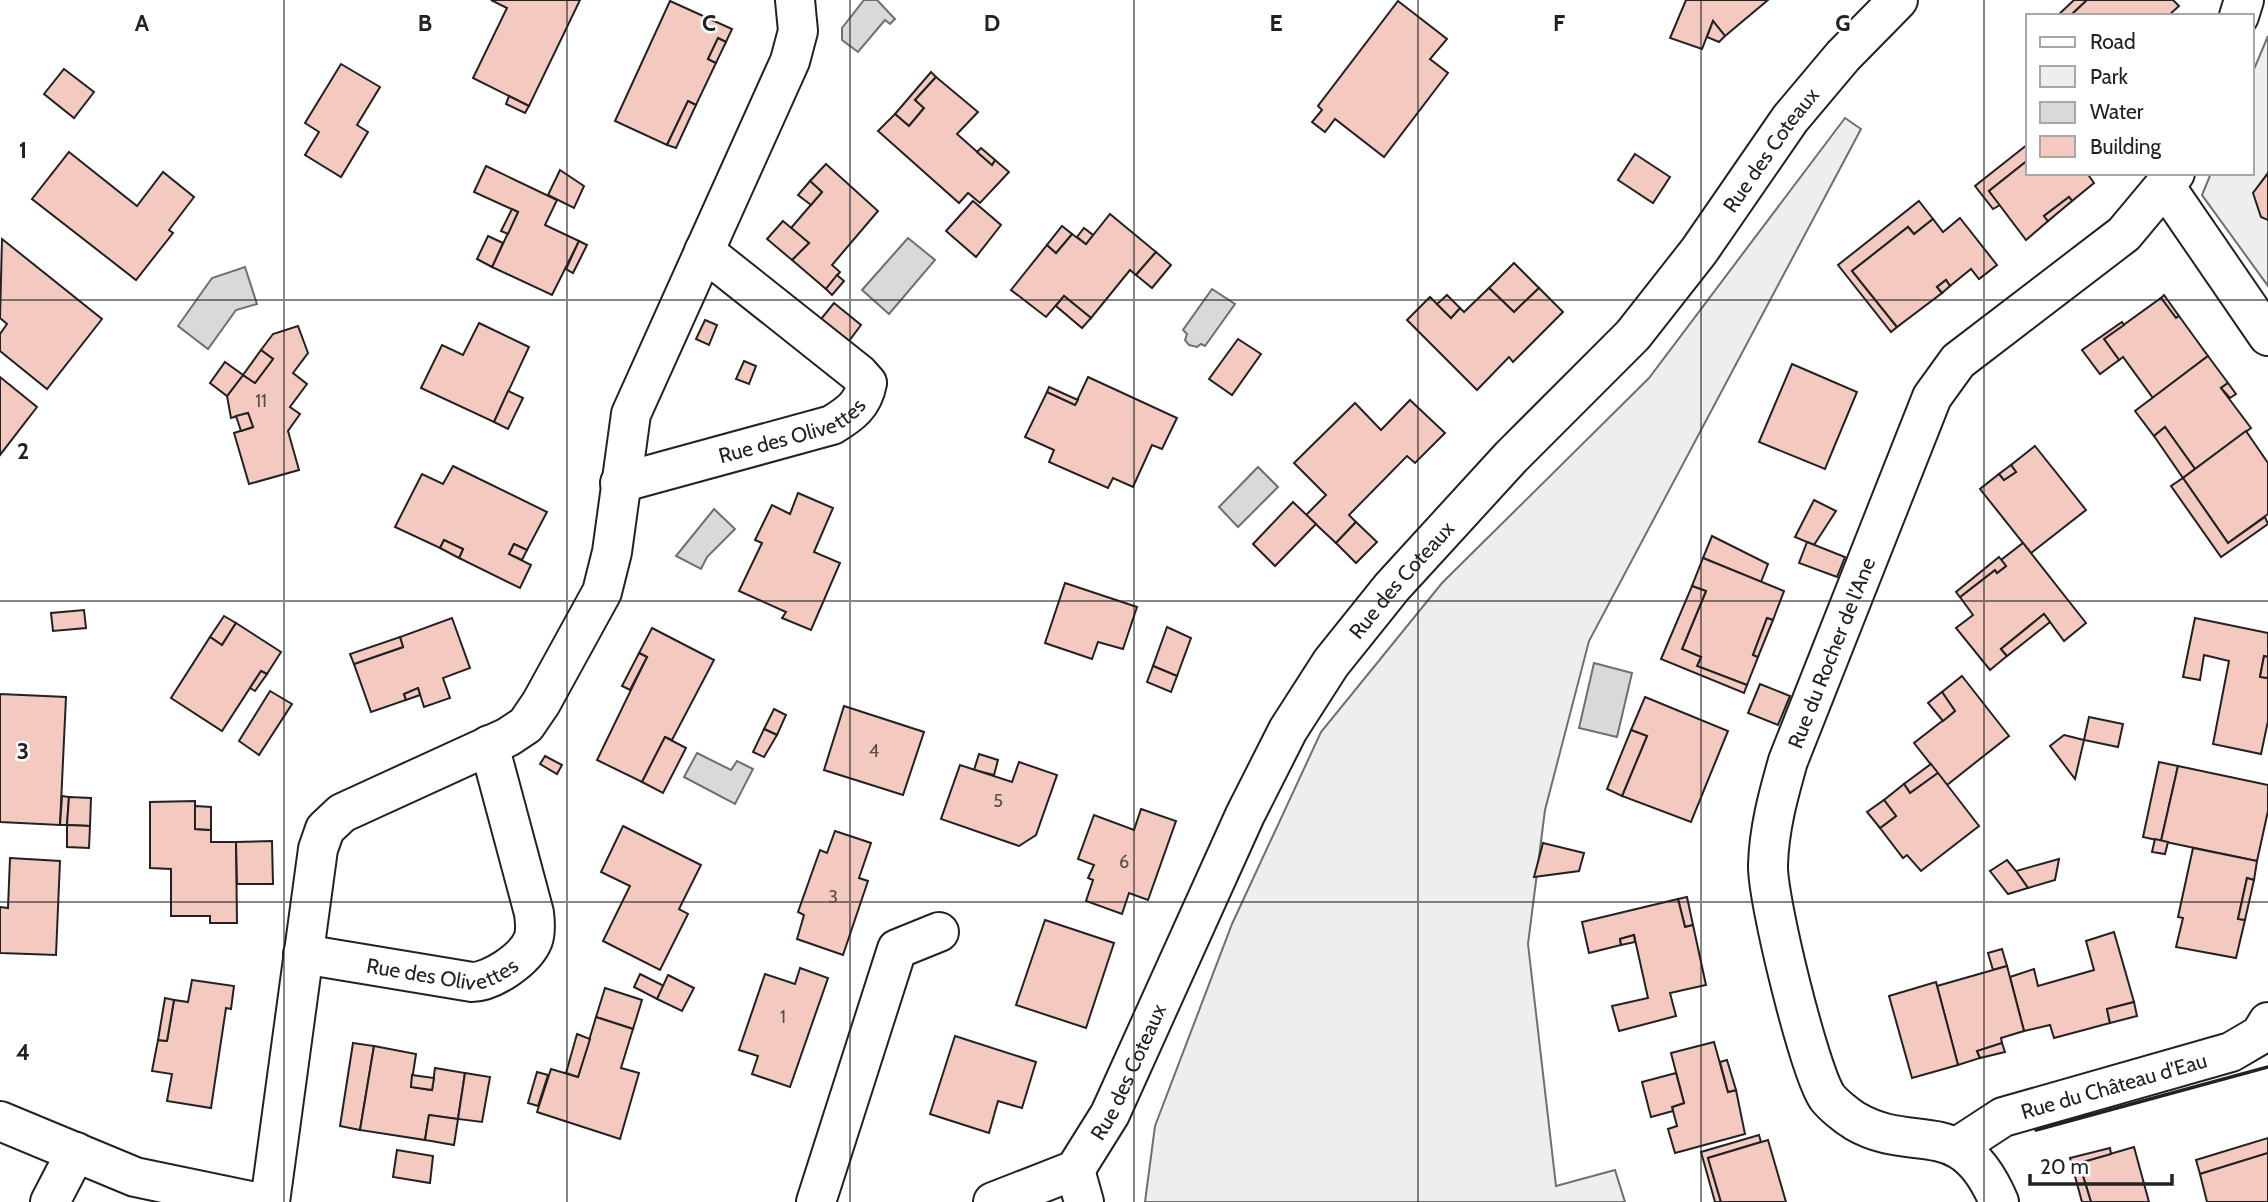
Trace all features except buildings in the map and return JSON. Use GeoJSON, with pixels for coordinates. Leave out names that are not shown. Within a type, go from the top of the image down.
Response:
{"type":"FeatureCollection","features":[{"type":"Feature","properties":{"kind":"street"},"geometry":{"type":"LineString","coordinates":[[270,1202],[318,849],[325,829],[342,813],[527,725],[602,592],[612,552],[631,414],[790,61],[798,31],[795,0]]}},
{"type":"Feature","properties":{"kind":"street","name":"Rue des Coteaux"},"geometry":{"type":"LineString","coordinates":[[993,1202],[1079,1186],[1251,803],[1288,730],[1331,663],[1392,587],[1511,457],[1633,335],[1699,251],[1790,119],[1843,56],[1898,0]]}},
{"type":"Feature","properties":{"kind":"street"},"geometry":{"type":"LineString","coordinates":[[2170,180],[2268,336]]}},
{"type":"Feature","properties":{"kind":"street","name":"Rue du Rocher de l'Ane"},"geometry":{"type":"LineString","coordinates":[[1957,1147],[1929,1138],[1891,1133],[1856,1122],[1828,1098],[1812,1067],[1776,916],[1768,869],[1772,817],[1788,761],[1932,397],[1958,361],[2124,234],[2170,180]]}},
{"type":"Feature","properties":{"kind":"street","name":"Rue des Olivettes"},"geometry":{"type":"LineString","coordinates":[[620,483],[832,425],[858,407],[864,398],[867,383],[859,373],[704,251]]}},
{"type":"Feature","properties":{"kind":"street","name":"Rue des Olivettes"},"geometry":{"type":"LineString","coordinates":[[303,954],[471,982],[486,982],[526,950],[533,941],[534,913],[489,745]]}},
{"type":"Feature","properties":{"kind":"street"},"geometry":{"type":"LineString","coordinates":[[816,1202],[897,949],[939,932]]}},
{"type":"Feature","properties":{"kind":"street","name":"Rue du Château d'Eau"},"geometry":{"type":"LineString","coordinates":[[1957,1147],[2003,1117],[2231,1052],[2260,1035],[2268,1023]]}},
{"type":"Feature","properties":{"kind":"street"},"geometry":{"type":"LineString","coordinates":[[0,1121],[135,1177],[256,1202]]}},
{"type":"Feature","properties":{"kind":"street"},"geometry":{"type":"LineString","coordinates":[[1957,1147],[1982,1168],[1999,1202]]}},
{"type":"Feature","properties":{"kind":"street"},"geometry":{"type":"LineString","coordinates":[[50,1202],[76,1152]]}},
{"type":"Feature","properties":{"kind":"green space"},"geometry":{"type":"Polygon","coordinates":[[[2268,36],[2268,286],[2202,195],[2210,175],[2254,175],[2254,69],[2268,36]]]}},
{"type":"Feature","properties":{"kind":"green space"},"geometry":{"type":"Polygon","coordinates":[[[1845,118],[1861,129],[1589,641],[1545,810],[1528,944],[1556,1186],[1615,1170],[1625,1202],[1145,1202],[1155,1126],[1232,924],[1321,732],[1442,583],[1649,378],[1845,118]]]}},
{"type":"Feature","properties":{"kind":"water"},"geometry":{"type":"Polygon","coordinates":[[[864,0],[877,0],[895,19],[890,24],[885,20],[858,52],[842,40],[842,28],[864,0]]]}},
{"type":"Feature","properties":{"kind":"water"},"geometry":{"type":"Polygon","coordinates":[[[908,238],[935,260],[889,314],[862,290],[908,238]]]}},
{"type":"Feature","properties":{"kind":"water"},"geometry":{"type":"Polygon","coordinates":[[[245,267],[257,304],[236,310],[208,349],[178,326],[212,278],[245,267]]]}},
{"type":"Feature","properties":{"kind":"water"},"geometry":{"type":"Polygon","coordinates":[[[1212,289],[1235,304],[1205,346],[1189,345],[1185,340],[1187,334],[1183,330],[1212,289]]]}},
{"type":"Feature","properties":{"kind":"water"},"geometry":{"type":"Polygon","coordinates":[[[1258,467],[1278,487],[1238,527],[1219,507],[1258,467]]]}},
{"type":"Feature","properties":{"kind":"water"},"geometry":{"type":"Polygon","coordinates":[[[714,509],[735,529],[707,557],[701,569],[676,556],[714,509]]]}},
{"type":"Feature","properties":{"kind":"water"},"geometry":{"type":"Polygon","coordinates":[[[1594,663],[1632,673],[1617,737],[1579,728],[1594,663]]]}},
{"type":"Feature","properties":{"kind":"water"},"geometry":{"type":"Polygon","coordinates":[[[697,753],[731,770],[737,761],[753,769],[735,804],[684,777],[697,753]]]}},
{"type":"Feature","properties":{"kind":"wall"},"geometry":{"type":"LineString","coordinates":[[2036,1130],[2268,1067]]}}]}
